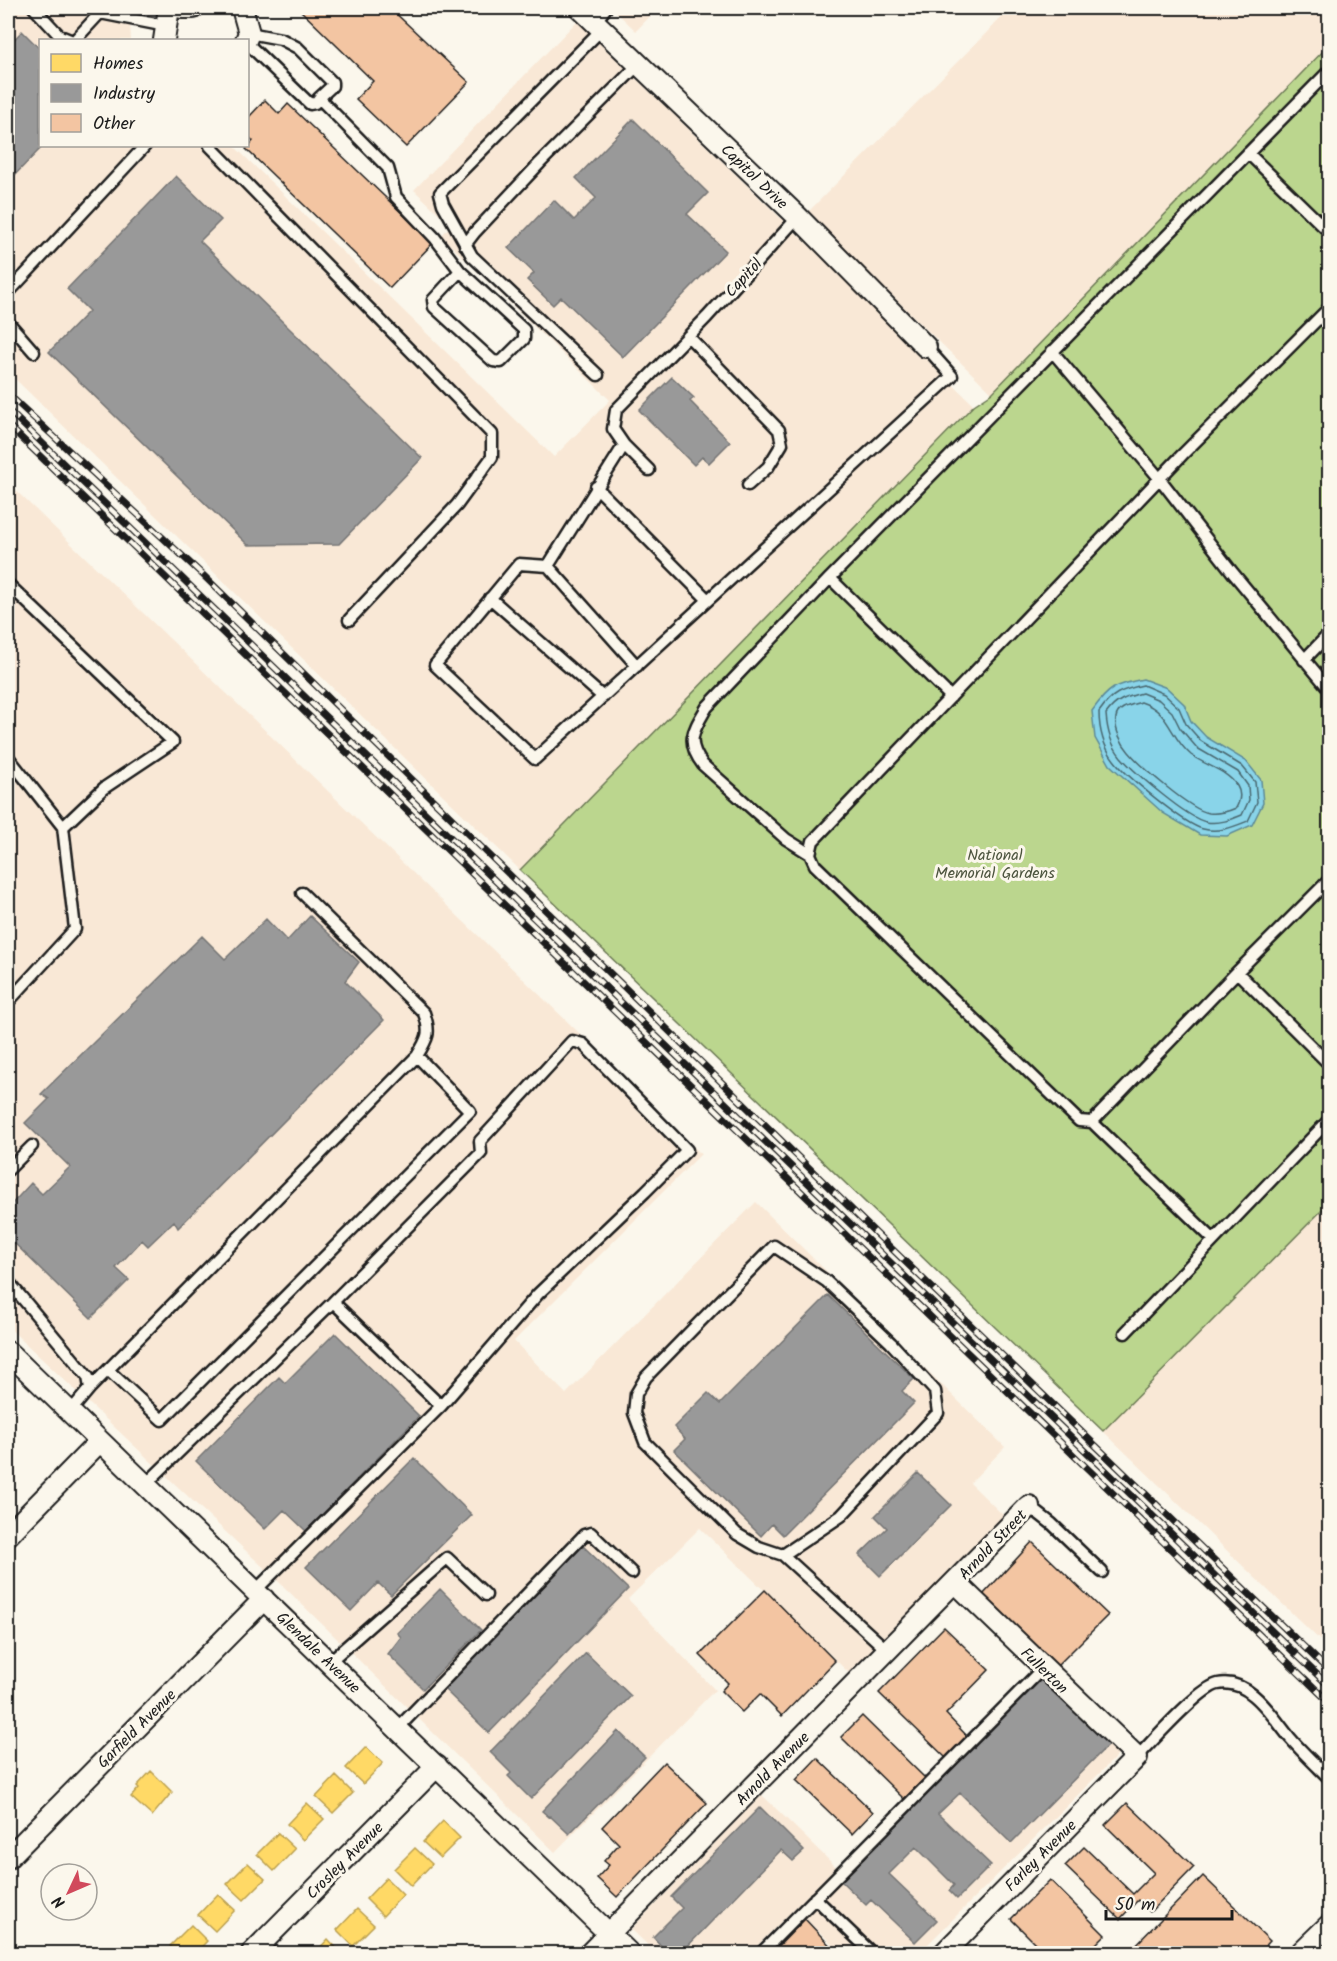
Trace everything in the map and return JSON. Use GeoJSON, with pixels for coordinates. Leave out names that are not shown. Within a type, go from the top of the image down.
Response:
{"type":"FeatureCollection","features":[{"type":"Feature","properties":{"kind":"street"},"geometry":{"type":"LineString","coordinates":[[181,8],[193,8]]}},
{"type":"Feature","properties":{"kind":"street"},"geometry":{"type":"LineString","coordinates":[[242,8],[248,39]]}},
{"type":"Feature","properties":{"kind":"street","name":"Capitol Drive"},"geometry":{"type":"LineString","coordinates":[[580,8],[601,20],[639,64],[798,217],[926,347]]}},
{"type":"Feature","properties":{"kind":"street","name":"Glendale Avenue"},"geometry":{"type":"LineString","coordinates":[[8,1352],[630,1953]]}},
{"type":"Feature","properties":{"kind":"street"},"geometry":{"type":"LineString","coordinates":[[8,1535],[100,1441]]}},
{"type":"Feature","properties":{"kind":"street","name":"Arnold Street"},"geometry":{"type":"LineString","coordinates":[[955,1582],[1029,1506]]}},
{"type":"Feature","properties":{"kind":"street","name":"Arnold Avenue"},"geometry":{"type":"LineString","coordinates":[[589,1953],[955,1582]]}},
{"type":"Feature","properties":{"kind":"street","name":"Fullerton"},"geometry":{"type":"LineString","coordinates":[[955,1582],[1137,1758]]}},
{"type":"Feature","properties":{"kind":"street","name":"Garfield Avenue"},"geometry":{"type":"LineString","coordinates":[[8,1857],[259,1595]]}},
{"type":"Feature","properties":{"kind":"street","name":"Farley Avenue"},"geometry":{"type":"LineString","coordinates":[[943,1953],[1137,1758]]}},
{"type":"Feature","properties":{"kind":"street","name":"Crosley Avenue"},"geometry":{"type":"LineString","coordinates":[[251,1953],[437,1766]]}},
{"type":"Feature","properties":{"kind":"street"},"geometry":{"type":"LineString","coordinates":[[1299,1953],[1329,1924]]}},
{"type":"Feature","properties":{"kind":"lane"},"geometry":{"type":"LineString","coordinates":[[34,8],[60,36],[68,39]]}},
{"type":"Feature","properties":{"kind":"lane"},"geometry":{"type":"LineString","coordinates":[[76,39],[98,10],[167,25]]}},
{"type":"Feature","properties":{"kind":"lane"},"geometry":{"type":"LineString","coordinates":[[598,375],[472,256],[443,204],[440,192],[601,20]]}},
{"type":"Feature","properties":{"kind":"lane"},"geometry":{"type":"LineString","coordinates":[[248,39],[281,39],[298,48],[332,82],[332,86],[315,101]]}},
{"type":"Feature","properties":{"kind":"lane"},"geometry":{"type":"LineString","coordinates":[[249,40],[388,168],[396,197],[435,238],[460,272],[524,330],[524,339],[501,362],[494,361],[434,307],[433,300],[460,272]]}},
{"type":"Feature","properties":{"kind":"lane"},"geometry":{"type":"LineString","coordinates":[[465,245],[532,172],[639,64]]}},
{"type":"Feature","properties":{"kind":"lane"},"geometry":{"type":"LineString","coordinates":[[1214,1240],[1092,1122],[1079,1121],[815,865],[810,854],[786,839],[703,765],[693,751],[694,730],[707,707],[830,578],[1329,70]]}},
{"type":"Feature","properties":{"kind":"lane"},"geometry":{"type":"LineString","coordinates":[[8,293],[144,147]]}},
{"type":"Feature","properties":{"kind":"lane"},"geometry":{"type":"LineString","coordinates":[[211,147],[492,434],[492,457],[457,505],[349,620]]}},
{"type":"Feature","properties":{"kind":"lane"},"geometry":{"type":"LineString","coordinates":[[1248,153],[1329,233]]}},
{"type":"Feature","properties":{"kind":"lane","name":"Capitol"},"geometry":{"type":"LineString","coordinates":[[624,445],[613,429],[615,410],[688,336],[798,217]]}},
{"type":"Feature","properties":{"kind":"lane"},"geometry":{"type":"LineString","coordinates":[[810,854],[813,841],[1182,455],[1329,307]]}},
{"type":"Feature","properties":{"kind":"lane"},"geometry":{"type":"LineString","coordinates":[[8,322],[34,352]]}},
{"type":"Feature","properties":{"kind":"lane"},"geometry":{"type":"LineString","coordinates":[[688,336],[779,430],[782,444],[768,467],[748,485]]}},
{"type":"Feature","properties":{"kind":"lane"},"geometry":{"type":"LineString","coordinates":[[637,666],[548,566],[519,564],[435,665],[535,759],[637,666],[952,376],[926,347]]}},
{"type":"Feature","properties":{"kind":"lane"},"geometry":{"type":"LineString","coordinates":[[1052,351],[1160,479],[1198,530],[1329,690]]}},
{"type":"Feature","properties":{"kind":"lane"},"geometry":{"type":"LineString","coordinates":[[548,566],[624,445],[648,470]]}},
{"type":"Feature","properties":{"kind":"lane"},"geometry":{"type":"LineString","coordinates":[[596,487],[708,600]]}},
{"type":"Feature","properties":{"kind":"lane"},"geometry":{"type":"LineString","coordinates":[[830,578],[951,697]]}},
{"type":"Feature","properties":{"kind":"lane"},"geometry":{"type":"LineString","coordinates":[[8,584],[174,742],[104,788],[63,827]]}},
{"type":"Feature","properties":{"kind":"lane"},"geometry":{"type":"LineString","coordinates":[[490,598],[603,697]]}},
{"type":"Feature","properties":{"kind":"lane"},"geometry":{"type":"LineString","coordinates":[[1304,660],[1329,633]]}},
{"type":"Feature","properties":{"kind":"lane"},"geometry":{"type":"LineString","coordinates":[[8,756],[63,827],[75,929],[8,1002]]}},
{"type":"Feature","properties":{"kind":"lane"},"geometry":{"type":"LineString","coordinates":[[1092,1122],[1329,879]]}},
{"type":"Feature","properties":{"kind":"lane"},"geometry":{"type":"LineString","coordinates":[[70,1412],[90,1388],[417,1056],[427,1038],[428,1027],[424,1013],[302,893]]}},
{"type":"Feature","properties":{"kind":"lane"},"geometry":{"type":"LineString","coordinates":[[1237,972],[1329,1065]]}},
{"type":"Feature","properties":{"kind":"lane"},"geometry":{"type":"LineString","coordinates":[[145,1485],[333,1302],[481,1153],[480,1141],[572,1041],[583,1044],[687,1150],[538,1294],[441,1406],[259,1595]]}},
{"type":"Feature","properties":{"kind":"lane"},"geometry":{"type":"LineString","coordinates":[[108,1370],[162,1420],[470,1111],[417,1056]]}},
{"type":"Feature","properties":{"kind":"lane"},"geometry":{"type":"LineString","coordinates":[[1125,1332],[1329,1119]]}},
{"type":"Feature","properties":{"kind":"lane"},"geometry":{"type":"LineString","coordinates":[[8,1170],[32,1146]]}},
{"type":"Feature","properties":{"kind":"lane"},"geometry":{"type":"LineString","coordinates":[[783,1555],[841,1516],[938,1413],[935,1391],[891,1343],[826,1281],[774,1246],[646,1377],[636,1394],[634,1413],[645,1443],[737,1534],[759,1547],[783,1555],[888,1651]]}},
{"type":"Feature","properties":{"kind":"lane"},"geometry":{"type":"LineString","coordinates":[[8,1281],[88,1377],[90,1388]]}},
{"type":"Feature","properties":{"kind":"lane"},"geometry":{"type":"LineString","coordinates":[[333,1302],[441,1406]]}},
{"type":"Feature","properties":{"kind":"lane"},"geometry":{"type":"LineString","coordinates":[[1029,1506],[1052,1524],[1102,1572]]}},
{"type":"Feature","properties":{"kind":"lane"},"geometry":{"type":"LineString","coordinates":[[398,1728],[584,1535],[591,1533],[632,1573]]}},
{"type":"Feature","properties":{"kind":"lane"},"geometry":{"type":"LineString","coordinates":[[329,1662],[447,1558],[486,1595]]}},
{"type":"Feature","properties":{"kind":"lane"},"geometry":{"type":"LineString","coordinates":[[760,1953],[1043,1668]]}},
{"type":"Feature","properties":{"kind":"lane"},"geometry":{"type":"LineString","coordinates":[[1137,1758],[1199,1695],[1217,1684],[1237,1685],[1262,1702],[1292,1740],[1329,1779]]}},
{"type":"Feature","properties":{"kind":"lane"},"geometry":{"type":"LineString","coordinates":[[815,1898],[873,1953]]}},
{"type":"Feature","properties":{"kind":"shaded area"},"geometry":{"type":"Polygon","coordinates":[[[8,8],[129,8],[131,39],[39,39],[39,147],[235,147],[554,457],[610,400],[441,236],[451,225],[414,190],[577,21],[974,405],[520,870],[8,372],[8,8]]]}},
{"type":"Feature","properties":{"kind":"shaded area"},"geometry":{"type":"Polygon","coordinates":[[[612,8],[658,8],[636,31],[612,8]]]}},
{"type":"Feature","properties":{"kind":"shaded area"},"geometry":{"type":"Polygon","coordinates":[[[1011,8],[1329,8],[1329,45],[992,393],[807,213],[1011,8]]]}},
{"type":"Feature","properties":{"kind":"shaded area"},"geometry":{"type":"Polygon","coordinates":[[[8,483],[573,1027],[701,1154],[514,1341],[566,1394],[756,1202],[1005,1447],[970,1483],[1004,1516],[849,1673],[700,1528],[628,1599],[715,1690],[555,1852],[278,1581],[8,1327],[8,483]]]}},
{"type":"Feature","properties":{"kind":"shaded area"},"geometry":{"type":"Polygon","coordinates":[[[1329,1203],[1329,1649],[1103,1431],[1329,1203]]]}},
{"type":"Feature","properties":{"kind":"shaded area"},"geometry":{"type":"Polygon","coordinates":[[[1043,1674],[1121,1752],[919,1953],[841,1953],[802,1915],[1043,1674]]]}},
{"type":"Feature","properties":{"kind":"shaded area"},"geometry":{"type":"Polygon","coordinates":[[[762,1795],[836,1867],[750,1953],[656,1953],[631,1929],[762,1795]]]}},
{"type":"Feature","properties":{"kind":"green space","name":"National Memorial Gardens"},"geometry":{"type":"Polygon","coordinates":[[[1329,45],[1329,1203],[1103,1431],[520,870],[974,405],[992,393],[1329,45]]]}},
{"type":"Feature","properties":{"kind":"water"},"geometry":{"type":"Polygon","coordinates":[[[1143,679],[1167,688],[1184,704],[1191,721],[1206,737],[1246,761],[1261,780],[1263,803],[1252,825],[1227,836],[1200,835],[1163,813],[1110,765],[1095,738],[1092,711],[1113,688],[1143,679]]]}},
{"type":"Feature","properties":{"kind":"building: Homes"},"geometry":{"type":"Polygon","coordinates":[[[366,1747],[383,1763],[363,1784],[346,1768],[366,1747]]]}},
{"type":"Feature","properties":{"kind":"building: Homes"},"geometry":{"type":"Polygon","coordinates":[[[151,1771],[172,1792],[152,1816],[131,1797],[139,1788],[137,1786],[151,1771]]]}},
{"type":"Feature","properties":{"kind":"building: Homes"},"geometry":{"type":"Polygon","coordinates":[[[336,1776],[353,1793],[333,1813],[316,1797],[336,1776]]]}},
{"type":"Feature","properties":{"kind":"building: Homes"},"geometry":{"type":"Polygon","coordinates":[[[307,1803],[324,1819],[303,1840],[287,1824],[307,1803]]]}},
{"type":"Feature","properties":{"kind":"building: Homes"},"geometry":{"type":"Polygon","coordinates":[[[443,1821],[460,1838],[440,1858],[423,1842],[443,1821]]]}},
{"type":"Feature","properties":{"kind":"building: Homes"},"geometry":{"type":"Polygon","coordinates":[[[278,1833],[295,1849],[274,1871],[257,1854],[278,1833]]]}},
{"type":"Feature","properties":{"kind":"building: Homes"},"geometry":{"type":"Polygon","coordinates":[[[415,1848],[432,1864],[411,1886],[394,1869],[415,1848]]]}},
{"type":"Feature","properties":{"kind":"building: Homes"},"geometry":{"type":"Polygon","coordinates":[[[248,1863],[265,1879],[244,1900],[227,1884],[248,1863]]]}},
{"type":"Feature","properties":{"kind":"building: Homes"},"geometry":{"type":"Polygon","coordinates":[[[386,1878],[403,1895],[383,1916],[366,1899],[386,1878]]]}},
{"type":"Feature","properties":{"kind":"building: Homes"},"geometry":{"type":"Polygon","coordinates":[[[218,1894],[235,1910],[215,1931],[198,1915],[218,1894]]]}},
{"type":"Feature","properties":{"kind":"building: Homes"},"geometry":{"type":"Polygon","coordinates":[[[357,1909],[374,1925],[353,1946],[337,1930],[357,1909]]]}},
{"type":"Feature","properties":{"kind":"building: Homes"},"geometry":{"type":"Polygon","coordinates":[[[191,1925],[207,1941],[195,1954],[178,1954],[170,1946],[191,1925]]]}},
{"type":"Feature","properties":{"kind":"building: Homes"},"geometry":{"type":"Polygon","coordinates":[[[328,1939],[342,1954],[314,1954],[328,1939]]]}},
{"type":"Feature","properties":{"kind":"building: Industry"},"geometry":{"type":"Polygon","coordinates":[[[22,31],[39,48],[39,147],[42,147],[8,182],[8,46],[22,31]]]}},
{"type":"Feature","properties":{"kind":"building: Industry"},"geometry":{"type":"Polygon","coordinates":[[[633,119],[708,193],[687,214],[726,251],[623,357],[561,297],[553,305],[527,280],[534,273],[508,248],[554,200],[574,220],[596,198],[576,178],[633,119]]]}},
{"type":"Feature","properties":{"kind":"building: Industry"},"geometry":{"type":"Polygon","coordinates":[[[176,176],[221,220],[200,241],[422,458],[339,544],[248,545],[49,352],[89,311],[67,289],[176,176]]]}},
{"type":"Feature","properties":{"kind":"building: Industry"},"geometry":{"type":"Polygon","coordinates":[[[672,377],[694,398],[690,401],[730,442],[709,463],[702,457],[694,465],[639,410],[672,377]]]}},
{"type":"Feature","properties":{"kind":"building: Industry"},"geometry":{"type":"Polygon","coordinates":[[[310,916],[359,962],[345,981],[384,1020],[178,1228],[174,1221],[148,1246],[142,1240],[116,1268],[129,1280],[91,1318],[8,1237],[8,1208],[31,1183],[42,1194],[70,1167],[25,1123],[49,1099],[41,1094],[202,936],[225,959],[266,919],[287,941],[310,916]]]}},
{"type":"Feature","properties":{"kind":"building: Industry"},"geometry":{"type":"Polygon","coordinates":[[[828,1295],[914,1379],[902,1391],[914,1403],[783,1535],[772,1524],[761,1536],[674,1450],[685,1439],[674,1427],[708,1393],[720,1404],[828,1295]]]}},
{"type":"Feature","properties":{"kind":"building: Industry"},"geometry":{"type":"Polygon","coordinates":[[[335,1333],[419,1416],[306,1531],[284,1510],[265,1529],[196,1461],[279,1377],[285,1383],[335,1333]]]}},
{"type":"Feature","properties":{"kind":"building: Industry"},"geometry":{"type":"Polygon","coordinates":[[[414,1458],[472,1515],[391,1595],[378,1583],[351,1611],[306,1567],[414,1458]]]}},
{"type":"Feature","properties":{"kind":"building: Industry"},"geometry":{"type":"Polygon","coordinates":[[[918,1473],[951,1505],[880,1576],[859,1555],[887,1528],[875,1516],[918,1473]]]}},
{"type":"Feature","properties":{"kind":"building: Industry"},"geometry":{"type":"Polygon","coordinates":[[[583,1546],[628,1589],[489,1733],[444,1689],[583,1546]]]}},
{"type":"Feature","properties":{"kind":"building: Industry"},"geometry":{"type":"Polygon","coordinates":[[[440,1589],[481,1630],[423,1689],[388,1654],[401,1637],[397,1633],[440,1589]]]}},
{"type":"Feature","properties":{"kind":"building: Industry"},"geometry":{"type":"Polygon","coordinates":[[[586,1653],[631,1696],[531,1799],[508,1776],[511,1773],[490,1752],[586,1653]]]}},
{"type":"Feature","properties":{"kind":"building: Industry"},"geometry":{"type":"Polygon","coordinates":[[[1042,1679],[1109,1744],[1011,1843],[960,1793],[938,1814],[991,1865],[957,1899],[949,1891],[954,1885],[916,1847],[889,1874],[937,1920],[915,1942],[871,1900],[866,1905],[841,1881],[1042,1679]]]}},
{"type":"Feature","properties":{"kind":"building: Industry"},"geometry":{"type":"Polygon","coordinates":[[[618,1731],[645,1757],[569,1834],[542,1811],[618,1731]]]}},
{"type":"Feature","properties":{"kind":"building: Industry"},"geometry":{"type":"Polygon","coordinates":[[[760,1807],[804,1851],[793,1861],[781,1850],[680,1954],[669,1954],[653,1937],[682,1908],[671,1897],[760,1807]]]}},
{"type":"Feature","properties":{"kind":"building: Other"},"geometry":{"type":"Polygon","coordinates":[[[298,8],[390,8],[469,82],[406,147],[356,99],[373,81],[298,8]]]}},
{"type":"Feature","properties":{"kind":"building: Other"},"geometry":{"type":"Polygon","coordinates":[[[429,8],[446,8],[438,16],[429,8]]]}},
{"type":"Feature","properties":{"kind":"building: Other"},"geometry":{"type":"Polygon","coordinates":[[[265,100],[279,114],[288,104],[433,243],[390,288],[246,149],[253,141],[249,137],[249,117],[265,100]]]}},
{"type":"Feature","properties":{"kind":"building: Other"},"geometry":{"type":"Polygon","coordinates":[[[1032,1542],[1108,1615],[1055,1668],[981,1597],[1032,1542]]]}},
{"type":"Feature","properties":{"kind":"building: Other"},"geometry":{"type":"Polygon","coordinates":[[[765,1590],[835,1661],[782,1716],[760,1694],[742,1712],[721,1691],[728,1683],[700,1655],[765,1590]]]}},
{"type":"Feature","properties":{"kind":"building: Other"},"geometry":{"type":"Polygon","coordinates":[[[944,1627],[989,1670],[946,1714],[967,1736],[946,1758],[879,1693],[944,1627]]]}},
{"type":"Feature","properties":{"kind":"building: Other"},"geometry":{"type":"Polygon","coordinates":[[[862,1716],[925,1778],[904,1799],[841,1737],[862,1716]]]}},
{"type":"Feature","properties":{"kind":"building: Other"},"geometry":{"type":"Polygon","coordinates":[[[817,1758],[873,1812],[852,1834],[796,1780],[817,1758]]]}},
{"type":"Feature","properties":{"kind":"building: Other"},"geometry":{"type":"Polygon","coordinates":[[[664,1762],[707,1803],[617,1897],[597,1878],[609,1865],[604,1861],[619,1844],[602,1827],[664,1762]]]}},
{"type":"Feature","properties":{"kind":"building: Other"},"geometry":{"type":"Polygon","coordinates":[[[1127,1803],[1194,1867],[1150,1912],[1138,1900],[1120,1919],[1065,1866],[1084,1847],[1133,1894],[1154,1873],[1105,1825],[1127,1803]]]}},
{"type":"Feature","properties":{"kind":"building: Other"},"geometry":{"type":"Polygon","coordinates":[[[1203,1876],[1270,1941],[1258,1954],[1127,1954],[1203,1876]]]}},
{"type":"Feature","properties":{"kind":"building: Other"},"geometry":{"type":"Polygon","coordinates":[[[1050,1880],[1105,1935],[1086,1954],[1046,1954],[1011,1919],[1050,1880]]]}},
{"type":"Feature","properties":{"kind":"building: Other"},"geometry":{"type":"Polygon","coordinates":[[[805,1919],[837,1953],[771,1954],[805,1919]]]}},
{"type":"Feature","properties":{"kind":"railway"},"geometry":{"type":"LineString","coordinates":[[8,394],[203,575],[890,1247],[1330,1672]]}},
{"type":"Feature","properties":{"kind":"railway"},"geometry":{"type":"LineString","coordinates":[[8,410],[1330,1687]]}},
{"type":"Feature","properties":{"kind":"railway"},"geometry":{"type":"LineString","coordinates":[[8,425],[1330,1703]]}}]}
